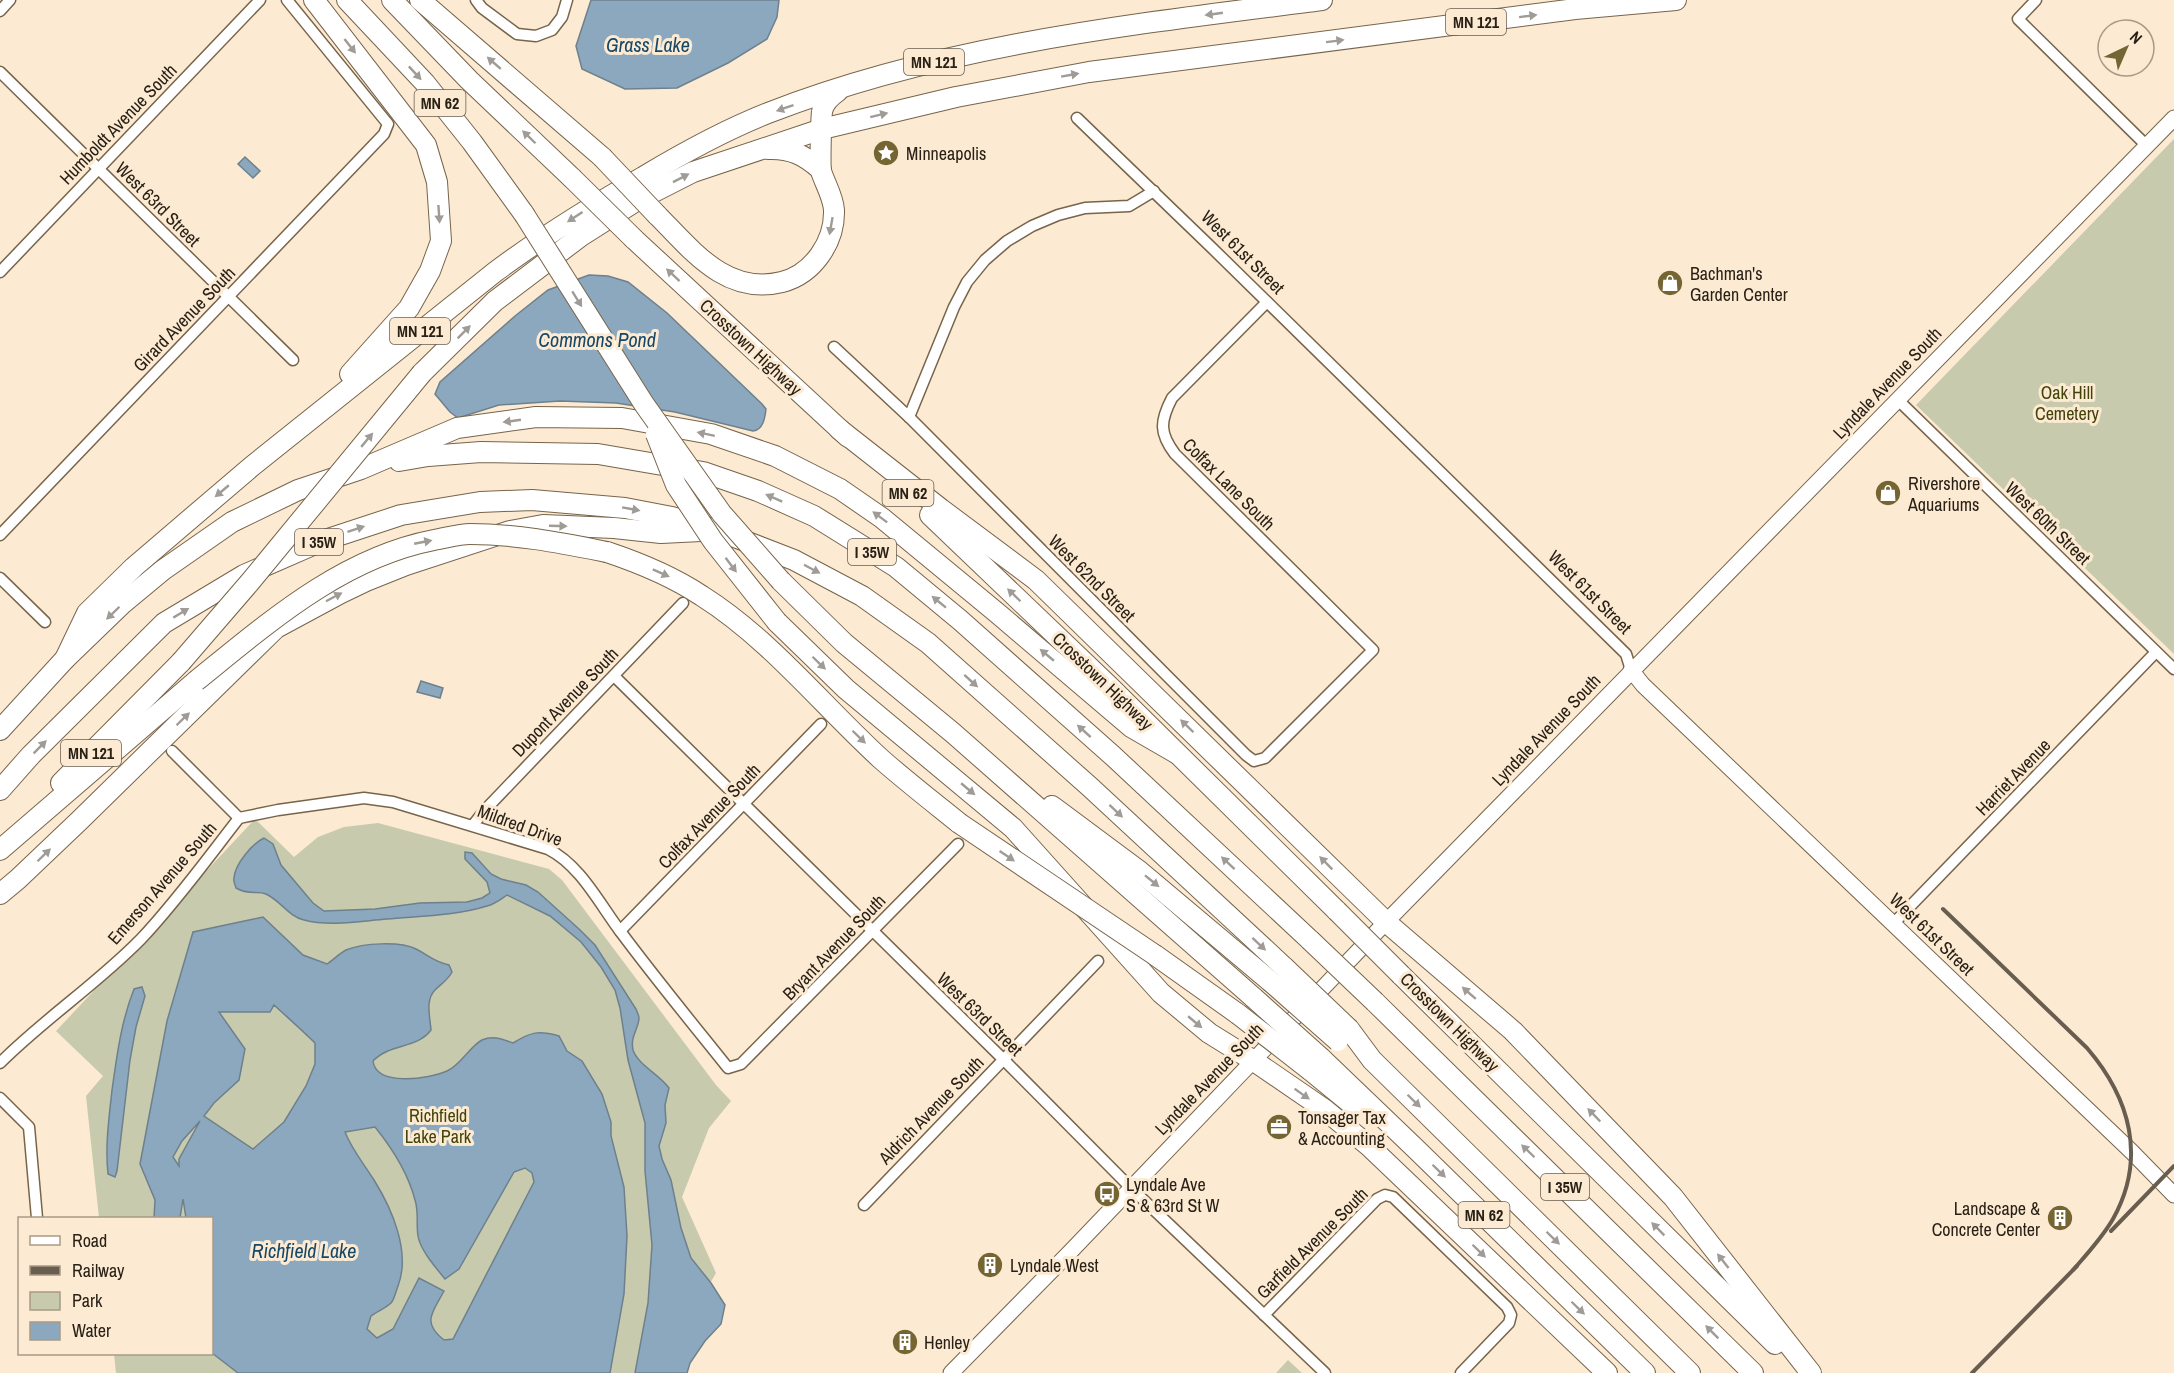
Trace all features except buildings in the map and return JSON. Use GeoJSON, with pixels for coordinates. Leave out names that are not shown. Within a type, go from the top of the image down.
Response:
{"type":"FeatureCollection","features":[{"type":"Feature","properties":{"kind":"highway"},"geometry":{"type":"LineString","coordinates":[[251,467],[338,387],[410,308],[430,271],[441,241],[437,182],[426,145],[314,0]]}},
{"type":"Feature","properties":{"kind":"highway","name":"MN 62"},"geometry":{"type":"LineString","coordinates":[[346,0],[425,83],[472,142],[524,214],[644,404],[722,514],[781,581],[844,644],[953,733],[1254,998],[1315,1064],[1417,1150],[1645,1373]]}},
{"type":"Feature","properties":{"kind":"highway","name":"Crosstown Highway"},"geometry":{"type":"LineString","coordinates":[[392,0],[469,80],[634,238],[1002,583],[1805,1373]]}},
{"type":"Feature","properties":{"kind":"highway"},"geometry":{"type":"LineString","coordinates":[[420,0],[602,157],[708,266],[720,274],[763,286],[798,276],[816,261],[831,232],[834,209],[828,185],[821,170],[808,159],[793,151],[756,150]]}},
{"type":"Feature","properties":{"kind":"highway","name":"MN 121"},"geometry":{"type":"LineString","coordinates":[[65,659],[87,613],[134,567],[251,467],[495,272],[585,210],[669,161],[768,113],[840,89],[945,60],[1030,41],[1322,0]]}},
{"type":"Feature","properties":{"kind":"highway","name":"MN 121"},"geometry":{"type":"LineString","coordinates":[[0,844],[181,662],[422,373],[495,302],[581,236],[636,201],[693,172],[822,129],[956,97],[1089,72],[1575,9],[1676,0]]}},
{"type":"Feature","properties":{"kind":"highway"},"geometry":{"type":"LineString","coordinates":[[821,170],[822,110],[829,97],[840,89]]}},
{"type":"Feature","properties":{"kind":"highway"},"geometry":{"type":"LineString","coordinates":[[644,404],[676,484],[713,541],[777,622],[846,689],[1013,828],[1161,993],[1209,1033],[1254,1060],[1324,1109],[1369,1146],[1606,1373]]}},
{"type":"Feature","properties":{"kind":"highway"},"geometry":{"type":"LineString","coordinates":[[361,469],[457,428],[536,417],[622,418],[711,434],[775,456],[840,489],[882,518],[1131,727],[1176,753]]}},
{"type":"Feature","properties":{"kind":"highway"},"geometry":{"type":"LineString","coordinates":[[839,429],[1036,580],[1386,922],[1513,1031],[1673,1197],[1811,1373]]}},
{"type":"Feature","properties":{"kind":"highway","name":"I 35W"},"geometry":{"type":"LineString","coordinates":[[0,730],[65,659],[122,604],[163,570],[232,522],[298,490],[361,469],[428,456],[481,452],[598,454],[703,472],[758,491],[814,516],[896,567],[960,620],[1113,756],[1310,940],[1753,1373]]}},
{"type":"Feature","properties":{"kind":"highway","name":"I 35W"},"geometry":{"type":"LineString","coordinates":[[0,790],[31,755],[164,623],[244,576],[322,541],[401,514],[480,502],[532,500],[625,508],[672,517],[719,531],[794,560],[862,596],[928,643],[1098,794],[1277,974],[1372,1060],[1690,1373]]}},
{"type":"Feature","properties":{"kind":"highway"},"geometry":{"type":"LineString","coordinates":[[0,894],[276,627],[366,580],[480,540],[510,531],[543,525],[614,528],[661,533],[719,531]]}},
{"type":"Feature","properties":{"kind":"highway"},"geometry":{"type":"LineString","coordinates":[[0,850],[196,681],[279,614],[345,571],[409,545],[468,534],[525,537],[606,552],[640,563],[674,579],[730,615],[758,639],[882,759],[959,823],[1315,1064]]}},
{"type":"Feature","properties":{"kind":"highway"},"geometry":{"type":"LineString","coordinates":[[953,733],[1277,974]]}},
{"type":"Feature","properties":{"kind":"highway"},"geometry":{"type":"LineString","coordinates":[[0,902],[18,879]]}},
{"type":"Feature","properties":{"kind":"main road","name":"Lyndale Avenue South"},"geometry":{"type":"LineString","coordinates":[[951,1373],[1631,670],[2174,118]]}},
{"type":"Feature","properties":{"kind":"main road","name":"West 61st Street"},"geometry":{"type":"LineString","coordinates":[[1631,670],[1643,685],[2145,1164],[2174,1195]]}},
{"type":"Feature","properties":{"kind":"street"},"geometry":{"type":"LineString","coordinates":[[0,11],[10,0]]}},
{"type":"Feature","properties":{"kind":"street","name":"Humboldt Avenue South"},"geometry":{"type":"LineString","coordinates":[[0,272],[260,0]]}},
{"type":"Feature","properties":{"kind":"street","name":"Girard Avenue South"},"geometry":{"type":"LineString","coordinates":[[0,536],[384,135],[388,124],[287,0]]}},
{"type":"Feature","properties":{"kind":"street"},"geometry":{"type":"LineString","coordinates":[[476,0],[482,8],[517,34],[536,36],[552,30],[562,17],[567,0]]}},
{"type":"Feature","properties":{"kind":"street"},"geometry":{"type":"LineString","coordinates":[[2036,0],[2018,19],[2147,146]]}},
{"type":"Feature","properties":{"kind":"street","name":"West 63rd Street"},"geometry":{"type":"LineString","coordinates":[[0,72],[293,360]]}},
{"type":"Feature","properties":{"kind":"street","name":"West 61st Street"},"geometry":{"type":"LineString","coordinates":[[1077,118],[1626,654],[1631,670]]}},
{"type":"Feature","properties":{"kind":"street"},"geometry":{"type":"LineString","coordinates":[[909,417],[954,307],[967,282],[986,260],[1007,241],[1032,226],[1058,215],[1086,208],[1129,206],[1154,191]]}},
{"type":"Feature","properties":{"kind":"street","name":"Colfax Lane South"},"geometry":{"type":"LineString","coordinates":[[1254,761],[1265,758],[1373,650],[1175,454],[1165,441],[1162,426],[1165,411],[1172,398],[1267,302]]}},
{"type":"Feature","properties":{"kind":"street","name":"West 62nd Street"},"geometry":{"type":"LineString","coordinates":[[834,347],[909,417],[1254,761]]}},
{"type":"Feature","properties":{"kind":"street","name":"West 60th Street"},"geometry":{"type":"LineString","coordinates":[[1899,400],[2174,669]]}},
{"type":"Feature","properties":{"kind":"street"},"geometry":{"type":"LineString","coordinates":[[0,578],[45,622]]}},
{"type":"Feature","properties":{"kind":"street","name":"Dupont Avenue South"},"geometry":{"type":"LineString","coordinates":[[473,825],[683,603]]}},
{"type":"Feature","properties":{"kind":"street","name":"Harriet Avenue"},"geometry":{"type":"LineString","coordinates":[[1893,924],[2156,652]]}},
{"type":"Feature","properties":{"kind":"street","name":"West 63rd Street"},"geometry":{"type":"LineString","coordinates":[[614,676],[1131,1188],[1325,1373]]}},
{"type":"Feature","properties":{"kind":"street","name":"Colfax Avenue South"},"geometry":{"type":"LineString","coordinates":[[620,932],[821,724]]}},
{"type":"Feature","properties":{"kind":"street"},"geometry":{"type":"LineString","coordinates":[[172,751],[239,818]]}},
{"type":"Feature","properties":{"kind":"street","name":"Mildred Drive"},"geometry":{"type":"LineString","coordinates":[[239,818],[364,798],[393,802],[473,825],[548,849],[562,856],[729,1068]]}},
{"type":"Feature","properties":{"kind":"street","name":"Emerson Avenue South"},"geometry":{"type":"LineString","coordinates":[[0,1064],[24,1038],[141,939],[239,818]]}},
{"type":"Feature","properties":{"kind":"street","name":"Bryant Avenue South"},"geometry":{"type":"LineString","coordinates":[[729,1068],[741,1064],[958,843]]}},
{"type":"Feature","properties":{"kind":"street","name":"Aldrich Avenue South"},"geometry":{"type":"LineString","coordinates":[[864,1205],[1098,961]]}},
{"type":"Feature","properties":{"kind":"street"},"geometry":{"type":"LineString","coordinates":[[0,1098],[29,1127],[37,1217]]}},
{"type":"Feature","properties":{"kind":"street","name":"Garfield Avenue South"},"geometry":{"type":"LineString","coordinates":[[1264,1315],[1377,1199],[1385,1195],[1393,1197],[1507,1307],[1511,1315],[1509,1323],[1461,1373]]}},
{"type":"Feature","properties":{"kind":"green space","name":"Oak Hill Cemetery"},"geometry":{"type":"Polygon","coordinates":[[[2174,139],[2174,654],[1916,405],[2174,139]]]}},
{"type":"Feature","properties":{"kind":"green space","name":"Richfield Lake Park"},"geometry":{"type":"Polygon","coordinates":[[[255,819],[294,857],[318,837],[344,827],[378,823],[549,869],[562,880],[716,1085],[731,1101],[709,1128],[682,1197],[716,1273],[658,1373],[116,1373],[114,1355],[213,1355],[213,1217],[99,1217],[86,1096],[103,1076],[56,1031],[255,819]]]}},
{"type":"Feature","properties":{"kind":"green space"},"geometry":{"type":"Polygon","coordinates":[[[1288,1360],[1302,1373],[1276,1373],[1288,1360]]]}},
{"type":"Feature","properties":{"kind":"water","name":"Grass Lake"},"geometry":{"type":"Polygon","coordinates":[[[591,0],[779,0],[777,17],[767,39],[728,63],[677,88],[625,89],[582,69],[576,46],[591,0]]]}},
{"type":"Feature","properties":{"kind":"water"},"geometry":{"type":"Polygon","coordinates":[[[245,157],[260,171],[253,178],[238,164],[245,157]]]}},
{"type":"Feature","properties":{"kind":"water","name":"Commons Pond"},"geometry":{"type":"Polygon","coordinates":[[[589,275],[608,276],[628,282],[667,313],[762,404],[766,409],[761,426],[753,431],[675,412],[616,403],[560,401],[499,405],[458,418],[450,412],[435,394],[440,382],[548,290],[589,275]]]}},
{"type":"Feature","properties":{"kind":"water"},"geometry":{"type":"Polygon","coordinates":[[[421,681],[443,688],[440,698],[417,692],[421,681]]]}},
{"type":"Feature","properties":{"kind":"water"},"geometry":{"type":"Polygon","coordinates":[[[264,838],[273,844],[281,865],[313,903],[324,911],[375,909],[420,903],[467,902],[482,898],[490,893],[487,882],[465,859],[465,852],[472,853],[491,874],[526,885],[538,892],[595,945],[636,1009],[639,1022],[633,1040],[633,1050],[644,1065],[669,1088],[665,1105],[666,1123],[659,1146],[662,1159],[671,1180],[681,1228],[691,1258],[725,1305],[721,1324],[705,1341],[690,1363],[687,1373],[635,1373],[648,1303],[652,1245],[645,1171],[645,1123],[628,1060],[615,990],[601,967],[581,942],[550,916],[507,895],[487,906],[437,915],[335,923],[314,922],[298,918],[266,894],[245,892],[236,888],[234,879],[237,867],[249,850],[264,838]]]}},
{"type":"Feature","properties":{"kind":"water","name":"Richfield Lake"},"geometry":{"type":"Polygon","coordinates":[[[263,917],[303,955],[327,964],[344,951],[353,948],[371,944],[391,944],[409,946],[449,965],[452,972],[435,990],[430,999],[431,1030],[418,1040],[387,1051],[373,1061],[376,1069],[383,1075],[404,1079],[439,1074],[452,1068],[482,1040],[490,1038],[513,1043],[535,1033],[559,1036],[567,1051],[582,1061],[602,1094],[611,1122],[611,1136],[624,1187],[627,1236],[624,1294],[610,1373],[238,1373],[213,1354],[213,1217],[186,1217],[183,1199],[180,1217],[154,1217],[155,1200],[140,1164],[167,1021],[193,932],[263,917]],[[274,1005],[270,1012],[219,1012],[245,1049],[239,1080],[214,1103],[204,1116],[253,1149],[284,1122],[306,1086],[315,1064],[315,1043],[274,1005]],[[200,1121],[182,1141],[173,1157],[179,1166],[179,1159],[200,1121]],[[375,1127],[345,1132],[393,1217],[401,1245],[402,1259],[398,1286],[392,1302],[371,1316],[367,1329],[377,1338],[393,1329],[419,1278],[444,1291],[433,1311],[431,1322],[437,1334],[444,1340],[453,1339],[534,1182],[532,1173],[525,1168],[514,1172],[459,1269],[445,1279],[429,1259],[419,1241],[416,1204],[404,1171],[375,1127]]]}},
{"type":"Feature","properties":{"kind":"water"},"geometry":{"type":"Polygon","coordinates":[[[142,987],[145,996],[130,1060],[115,1177],[108,1174],[107,1153],[114,1077],[120,1039],[130,1001],[134,989],[142,987]]]}},
{"type":"Feature","properties":{"kind":"railway"},"geometry":{"type":"LineString","coordinates":[[1943,909],[2087,1048],[2102,1067],[2123,1108],[2129,1129],[2131,1151],[2129,1174],[2123,1196],[2109,1226],[2073,1270]]}},
{"type":"Feature","properties":{"kind":"railway"},"geometry":{"type":"LineString","coordinates":[[2111,1231],[2174,1166]]}},
{"type":"Feature","properties":{"kind":"railway"},"geometry":{"type":"LineString","coordinates":[[1972,1373],[2077,1266]]}},
{"type":"Feature","properties":{"kind":"place","name":"Minneapolis"},"geometry":{"type":"Point","coordinates":[886,153]}},
{"type":"Feature","properties":{"kind":"place","name":"Bachman's Garden Center"},"geometry":{"type":"Point","coordinates":[1670,283]}},
{"type":"Feature","properties":{"kind":"place","name":"Rivershore Aquariums"},"geometry":{"type":"Point","coordinates":[1888,493]}},
{"type":"Feature","properties":{"kind":"place","name":"Tonsager Tax & Accounting"},"geometry":{"type":"Point","coordinates":[1279,1127]}},
{"type":"Feature","properties":{"kind":"place","name":"Lyndale Ave S & 63rd St W"},"geometry":{"type":"Point","coordinates":[1107,1194]}},
{"type":"Feature","properties":{"kind":"place","name":"Landscape & Concrete Center"},"geometry":{"type":"Point","coordinates":[2060,1218]}},
{"type":"Feature","properties":{"kind":"place","name":"Lyndale West"},"geometry":{"type":"Point","coordinates":[990,1265]}},
{"type":"Feature","properties":{"kind":"place","name":"Henley"},"geometry":{"type":"Point","coordinates":[905,1342]}}]}
